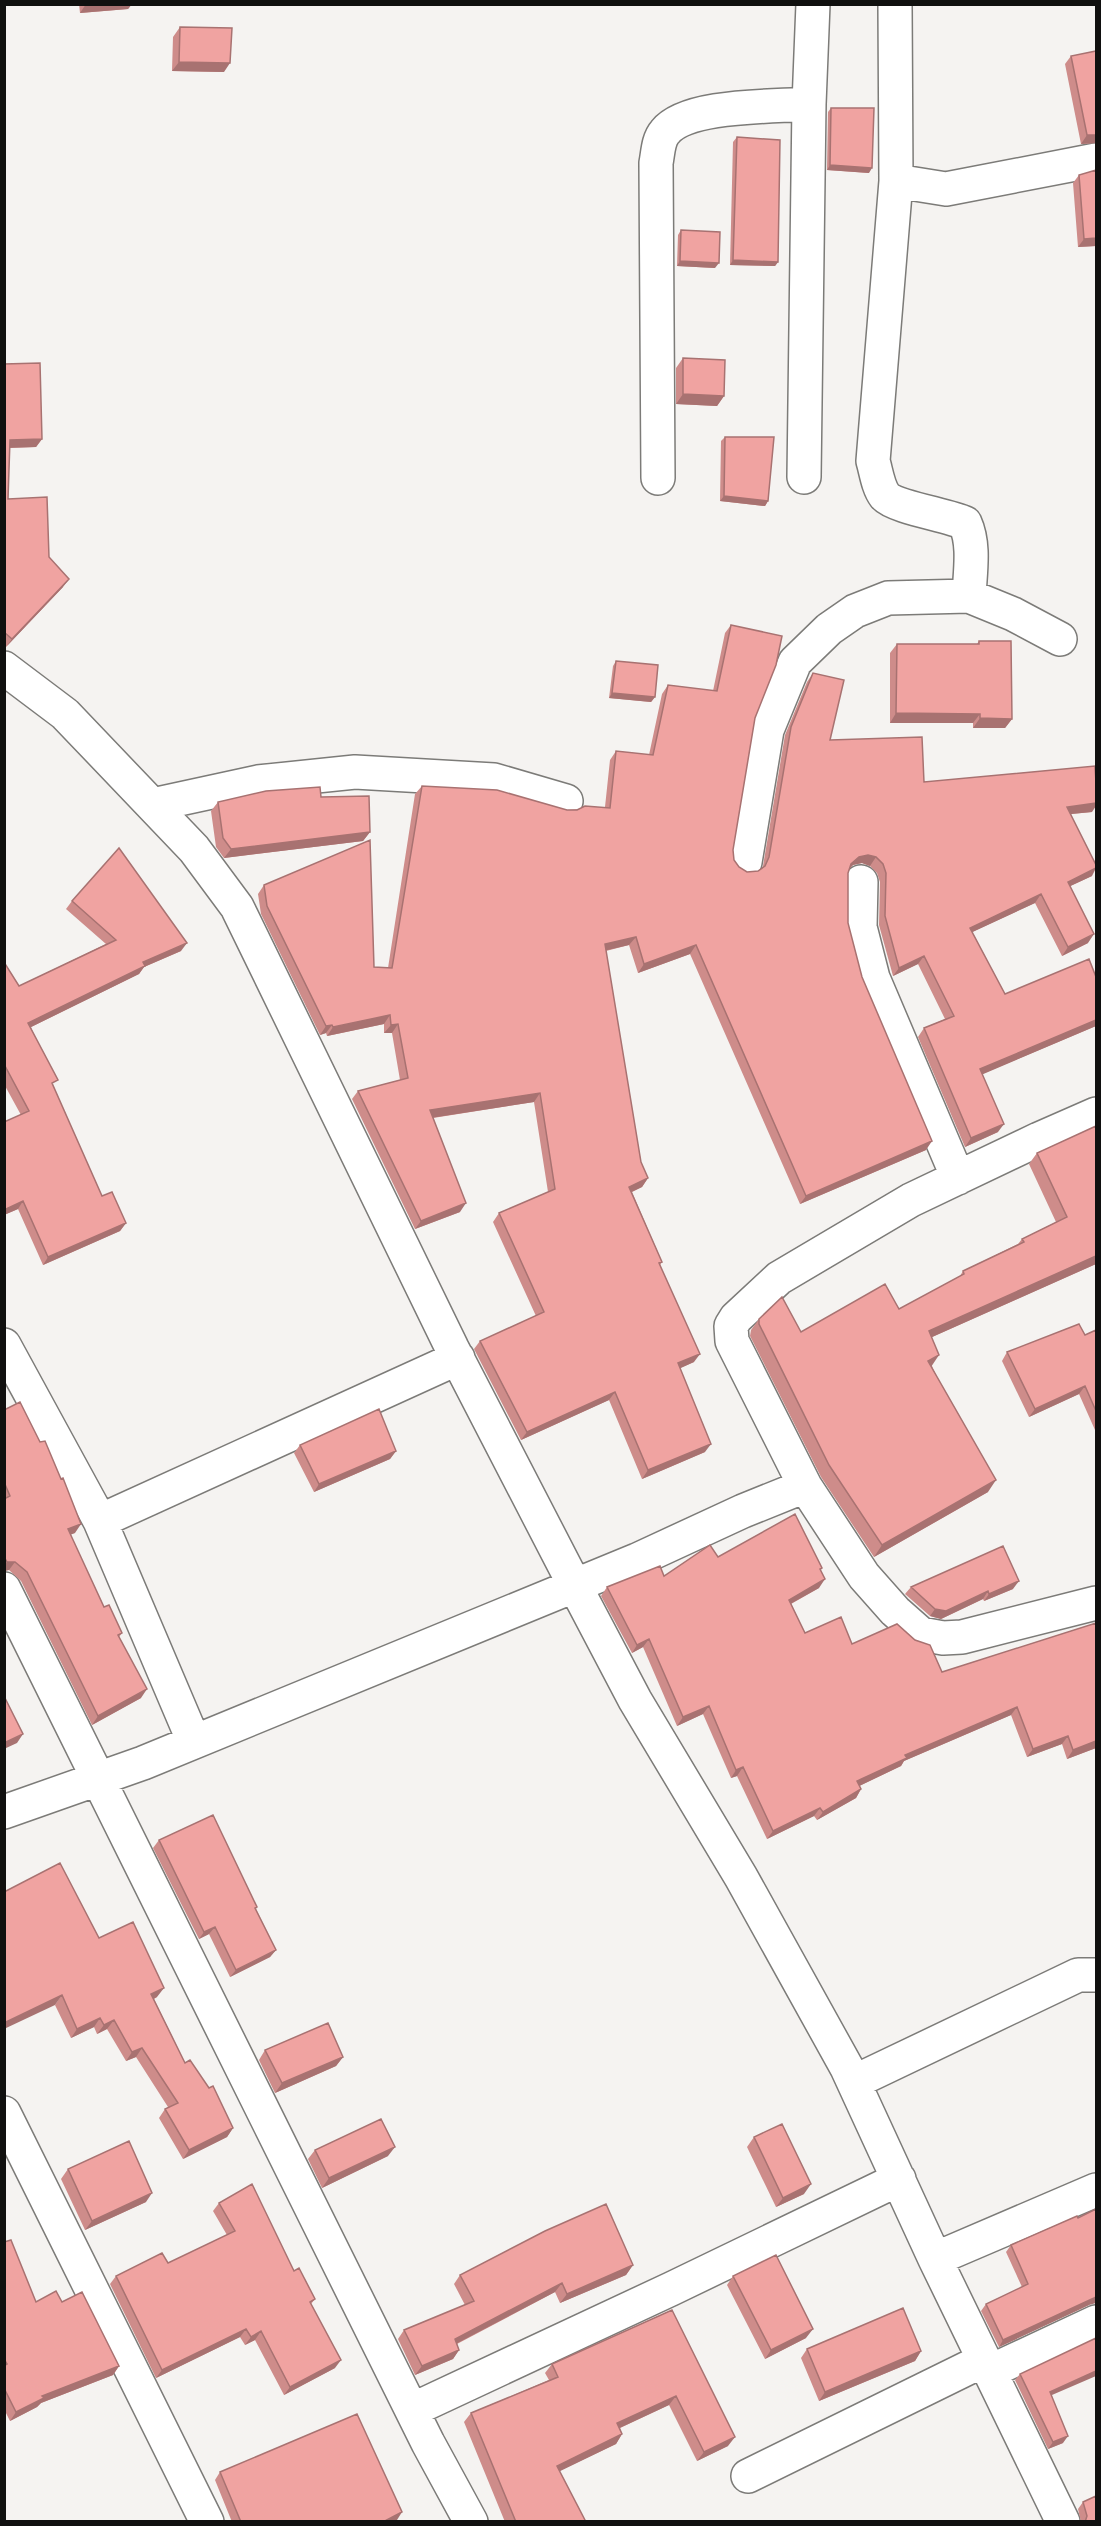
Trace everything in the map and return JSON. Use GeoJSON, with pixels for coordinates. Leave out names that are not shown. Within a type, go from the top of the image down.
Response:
{"type":"FeatureCollection","features":[{"type":"Feature","properties":{"kind":"street"},"geometry":{"type":"LineString","coordinates":[[804,477],[808,104],[813,4]]}},
{"type":"Feature","properties":{"kind":"street"},"geometry":{"type":"LineString","coordinates":[[895,4],[896,182],[873,461],[886,496],[897,503],[949,516],[965,523],[970,534],[971,549],[969,596]]}},
{"type":"Feature","properties":{"kind":"street"},"geometry":{"type":"LineString","coordinates":[[658,478],[656,163],[664,132],[676,122],[704,112],[808,104]]}},
{"type":"Feature","properties":{"kind":"street"},"geometry":{"type":"LineString","coordinates":[[896,182],[946,189],[1096,160]]}},
{"type":"Feature","properties":{"kind":"street"},"geometry":{"type":"LineString","coordinates":[[745,862],[767,730],[795,662],[829,629],[855,611],[888,598],[969,596],[1013,614],[1060,639]]}},
{"type":"Feature","properties":{"kind":"street"},"geometry":{"type":"LineString","coordinates":[[4,668],[65,714],[194,849],[237,907],[458,1358],[635,1701],[741,1877],[854,2082],[935,2259],[1063,2522]]}},
{"type":"Feature","properties":{"kind":"street"},"geometry":{"type":"LineString","coordinates":[[152,805],[258,782],[355,772],[494,780],[566,801]]}},
{"type":"Feature","properties":{"kind":"street"},"geometry":{"type":"LineString","coordinates":[[861,882],[860,927],[873,978],[958,1178]]}},
{"type":"Feature","properties":{"kind":"street"},"geometry":{"type":"LineString","coordinates":[[1096,1114],[911,1200],[779,1278],[731,1326],[732,1341],[805,1486],[864,1576],[895,1611],[921,1634],[943,1638],[962,1637],[1096,1604]]}},
{"type":"Feature","properties":{"kind":"street"},"geometry":{"type":"LineString","coordinates":[[4,1345],[100,1521],[194,1742]]}},
{"type":"Feature","properties":{"kind":"street"},"geometry":{"type":"LineString","coordinates":[[100,1521],[458,1358]]}},
{"type":"Feature","properties":{"kind":"street"},"geometry":{"type":"LineString","coordinates":[[4,1812],[194,1742],[575,1586],[742,1511],[805,1486]]}},
{"type":"Feature","properties":{"kind":"street"},"geometry":{"type":"LineString","coordinates":[[4,1589],[100,1778],[412,2410],[471,2522]]}},
{"type":"Feature","properties":{"kind":"street"},"geometry":{"type":"LineString","coordinates":[[854,2082],[1078,1975],[1096,1975]]}},
{"type":"Feature","properties":{"kind":"street"},"geometry":{"type":"LineString","coordinates":[[4,2113],[207,2522]]}},
{"type":"Feature","properties":{"kind":"street"},"geometry":{"type":"LineString","coordinates":[[412,2410],[899,2179]]}},
{"type":"Feature","properties":{"kind":"street"},"geometry":{"type":"LineString","coordinates":[[935,2259],[1096,2190]]}},
{"type":"Feature","properties":{"kind":"street"},"geometry":{"type":"LineString","coordinates":[[748,2476],[988,2365],[1096,2322]]}},
{"type":"Feature","properties":{"kind":"building"},"geometry":{"type":"Polygon","coordinates":[[[180,27],[232,28],[230,63],[179,62],[180,27]]]}},
{"type":"Feature","properties":{"kind":"building"},"geometry":{"type":"Polygon","coordinates":[[[1096,51],[1096,135],[1087,135],[1071,56],[1096,51]]]}},
{"type":"Feature","properties":{"kind":"building"},"geometry":{"type":"Polygon","coordinates":[[[831,108],[874,108],[872,168],[830,165],[831,108]]]}},
{"type":"Feature","properties":{"kind":"building"},"geometry":{"type":"Polygon","coordinates":[[[737,137],[780,140],[778,262],[733,260],[737,137]]]}},
{"type":"Feature","properties":{"kind":"building"},"geometry":{"type":"Polygon","coordinates":[[[1096,170],[1096,238],[1084,239],[1079,175],[1096,170]]]}},
{"type":"Feature","properties":{"kind":"building"},"geometry":{"type":"Polygon","coordinates":[[[681,230],[720,232],[719,263],[680,261],[681,230]]]}},
{"type":"Feature","properties":{"kind":"building"},"geometry":{"type":"Polygon","coordinates":[[[683,358],[725,360],[724,396],[683,394],[683,358]]]}},
{"type":"Feature","properties":{"kind":"building"},"geometry":{"type":"Polygon","coordinates":[[[40,363],[42,439],[10,440],[8,499],[47,497],[49,557],[69,579],[12,639],[4,632],[4,364],[40,363]]]}},
{"type":"Feature","properties":{"kind":"building"},"geometry":{"type":"Polygon","coordinates":[[[725,437],[774,437],[768,501],[724,496],[725,437]]]}},
{"type":"Feature","properties":{"kind":"building"},"geometry":{"type":"Polygon","coordinates":[[[731,625],[782,636],[776,665],[755,718],[733,850],[734,860],[747,872],[758,871],[765,866],[769,857],[791,727],[813,673],[844,680],[830,740],[922,737],[924,782],[1095,766],[1096,803],[1067,807],[1096,865],[1096,868],[1068,882],[1094,934],[1068,947],[1041,894],[970,928],[1005,994],[1089,959],[1096,977],[1096,1020],[980,1069],[1004,1124],[971,1138],[924,1028],[954,1016],[924,956],[899,968],[885,916],[886,873],[883,864],[876,857],[868,855],[859,857],[851,864],[848,873],[848,923],[862,977],[932,1141],[806,1196],[696,945],[644,964],[636,937],[605,944],[641,1162],[648,1178],[629,1187],[662,1262],[659,1263],[700,1354],[678,1363],[711,1444],[648,1470],[615,1392],[527,1432],[480,1341],[544,1312],[499,1213],[555,1189],[540,1093],[430,1110],[466,1203],[421,1221],[358,1091],[408,1078],[398,1024],[391,1025],[390,1015],[333,1027],[332,1025],[326,1026],[267,906],[264,885],[370,840],[374,967],[392,968],[422,786],[497,790],[567,810],[577,810],[585,806],[610,808],[616,751],[653,755],[668,685],[717,691],[731,625]]]}},
{"type":"Feature","properties":{"kind":"building"},"geometry":{"type":"Polygon","coordinates":[[[979,641],[1011,641],[1012,719],[980,718],[980,714],[896,713],[897,644],[979,644],[979,641]]]}},
{"type":"Feature","properties":{"kind":"building"},"geometry":{"type":"Polygon","coordinates":[[[616,661],[658,665],[655,697],[612,693],[616,661]]]}},
{"type":"Feature","properties":{"kind":"building"},"geometry":{"type":"Polygon","coordinates":[[[320,787],[321,797],[369,796],[370,832],[231,849],[223,838],[218,802],[266,791],[320,787]]]}},
{"type":"Feature","properties":{"kind":"building"},"geometry":{"type":"Polygon","coordinates":[[[119,848],[187,943],[143,962],[145,966],[28,1023],[58,1080],[52,1083],[102,1196],[112,1192],[126,1223],[48,1257],[23,1201],[4,1210],[4,1122],[29,1111],[4,1064],[4,962],[19,986],[116,940],[72,901],[119,848]]]}},
{"type":"Feature","properties":{"kind":"building"},"geometry":{"type":"Polygon","coordinates":[[[1096,1126],[1096,1256],[929,1331],[939,1355],[928,1361],[996,1480],[882,1545],[829,1465],[759,1324],[759,1319],[782,1297],[801,1332],[885,1284],[899,1309],[964,1274],[963,1271],[1024,1242],[1022,1239],[1067,1217],[1037,1153],[1096,1126]]]}},
{"type":"Feature","properties":{"kind":"building"},"geometry":{"type":"Polygon","coordinates":[[[1079,1324],[1085,1335],[1096,1330],[1096,1411],[1085,1386],[1035,1409],[1007,1352],[1079,1324]]]}},
{"type":"Feature","properties":{"kind":"building"},"geometry":{"type":"Polygon","coordinates":[[[20,1402],[40,1442],[45,1441],[61,1479],[63,1478],[81,1524],[68,1529],[104,1607],[109,1605],[122,1633],[118,1635],[147,1689],[98,1716],[27,1572],[15,1562],[7,1562],[4,1557],[4,1499],[10,1496],[4,1482],[4,1410],[20,1402]]]}},
{"type":"Feature","properties":{"kind":"building"},"geometry":{"type":"Polygon","coordinates":[[[379,1409],[396,1451],[319,1484],[300,1445],[379,1409]]]}},
{"type":"Feature","properties":{"kind":"building"},"geometry":{"type":"Polygon","coordinates":[[[795,1514],[822,1568],[820,1569],[825,1579],[789,1600],[805,1633],[841,1617],[852,1644],[897,1624],[915,1640],[930,1645],[942,1672],[1096,1623],[1096,1741],[1073,1750],[1068,1736],[1033,1749],[1017,1707],[905,1755],[907,1758],[857,1781],[861,1789],[823,1812],[820,1808],[773,1831],[743,1767],[736,1770],[709,1706],[683,1717],[649,1639],[637,1645],[607,1587],[660,1566],[664,1576],[710,1545],[718,1557],[795,1514]]]}},
{"type":"Feature","properties":{"kind":"building"},"geometry":{"type":"Polygon","coordinates":[[[1003,1546],[1019,1581],[989,1594],[988,1591],[946,1611],[935,1609],[911,1587],[1003,1546]]]}},
{"type":"Feature","properties":{"kind":"building"},"geometry":{"type":"Polygon","coordinates":[[[4,1696],[23,1734],[4,1743],[4,1696]]]}},
{"type":"Feature","properties":{"kind":"building"},"geometry":{"type":"Polygon","coordinates":[[[213,1815],[276,1950],[236,1970],[215,1927],[204,1932],[159,1840],[213,1815]]]}},
{"type":"Feature","properties":{"kind":"building"},"geometry":{"type":"Polygon","coordinates":[[[60,1863],[99,1938],[133,1922],[164,1988],[151,1994],[185,2063],[190,2060],[209,2088],[213,2086],[233,2128],[189,2150],[165,2109],[178,2103],[142,2048],[132,2052],[114,2020],[104,2025],[100,2018],[77,2029],[62,1995],[4,2023],[4,1892],[60,1863]]]}},
{"type":"Feature","properties":{"kind":"building"},"geometry":{"type":"Polygon","coordinates":[[[328,2023],[343,2057],[282,2083],[265,2050],[328,2023]]]}},
{"type":"Feature","properties":{"kind":"building"},"geometry":{"type":"Polygon","coordinates":[[[381,2119],[395,2147],[329,2178],[315,2150],[381,2119]]]}},
{"type":"Feature","properties":{"kind":"building"},"geometry":{"type":"Polygon","coordinates":[[[782,2124],[811,2184],[783,2198],[754,2137],[782,2124]]]}},
{"type":"Feature","properties":{"kind":"building"},"geometry":{"type":"Polygon","coordinates":[[[129,2141],[152,2193],[92,2221],[68,2169],[129,2141]]]}},
{"type":"Feature","properties":{"kind":"building"},"geometry":{"type":"Polygon","coordinates":[[[252,2184],[294,2271],[299,2268],[315,2299],[310,2302],[341,2360],[290,2387],[261,2331],[251,2337],[246,2329],[162,2370],[116,2276],[162,2253],[168,2263],[235,2231],[219,2203],[252,2184]]]}},
{"type":"Feature","properties":{"kind":"building"},"geometry":{"type":"Polygon","coordinates":[[[606,2204],[633,2265],[567,2294],[562,2283],[455,2339],[459,2350],[422,2366],[404,2330],[474,2301],[460,2275],[545,2231],[606,2204]]]}},
{"type":"Feature","properties":{"kind":"building"},"geometry":{"type":"Polygon","coordinates":[[[1096,2209],[1096,2297],[1003,2340],[986,2304],[1028,2284],[1011,2245],[1096,2209]]]}},
{"type":"Feature","properties":{"kind":"building"},"geometry":{"type":"Polygon","coordinates":[[[11,2240],[36,2302],[56,2291],[62,2302],[82,2292],[119,2366],[42,2396],[44,2398],[16,2412],[4,2388],[4,2366],[7,2364],[4,2359],[4,2242],[11,2240]]]}},
{"type":"Feature","properties":{"kind":"building"},"geometry":{"type":"Polygon","coordinates":[[[776,2255],[813,2329],[771,2350],[733,2276],[776,2255]]]}},
{"type":"Feature","properties":{"kind":"building"},"geometry":{"type":"Polygon","coordinates":[[[903,2308],[921,2351],[825,2392],[807,2349],[903,2308]]]}},
{"type":"Feature","properties":{"kind":"building"},"geometry":{"type":"Polygon","coordinates":[[[672,2310],[735,2437],[704,2452],[676,2396],[617,2423],[622,2434],[557,2466],[586,2522],[516,2522],[471,2413],[558,2377],[552,2364],[672,2310]]]}},
{"type":"Feature","properties":{"kind":"building"},"geometry":{"type":"Polygon","coordinates":[[[1096,2338],[1096,2371],[1050,2392],[1068,2436],[1053,2442],[1020,2374],[1096,2338]]]}},
{"type":"Feature","properties":{"kind":"building"},"geometry":{"type":"Polygon","coordinates":[[[357,2414],[402,2512],[383,2522],[241,2522],[220,2472],[357,2414]]]}},
{"type":"Feature","properties":{"kind":"building"},"geometry":{"type":"Polygon","coordinates":[[[1096,2496],[1096,2522],[1085,2522],[1087,2516],[1083,2502],[1096,2496]]]}}]}
